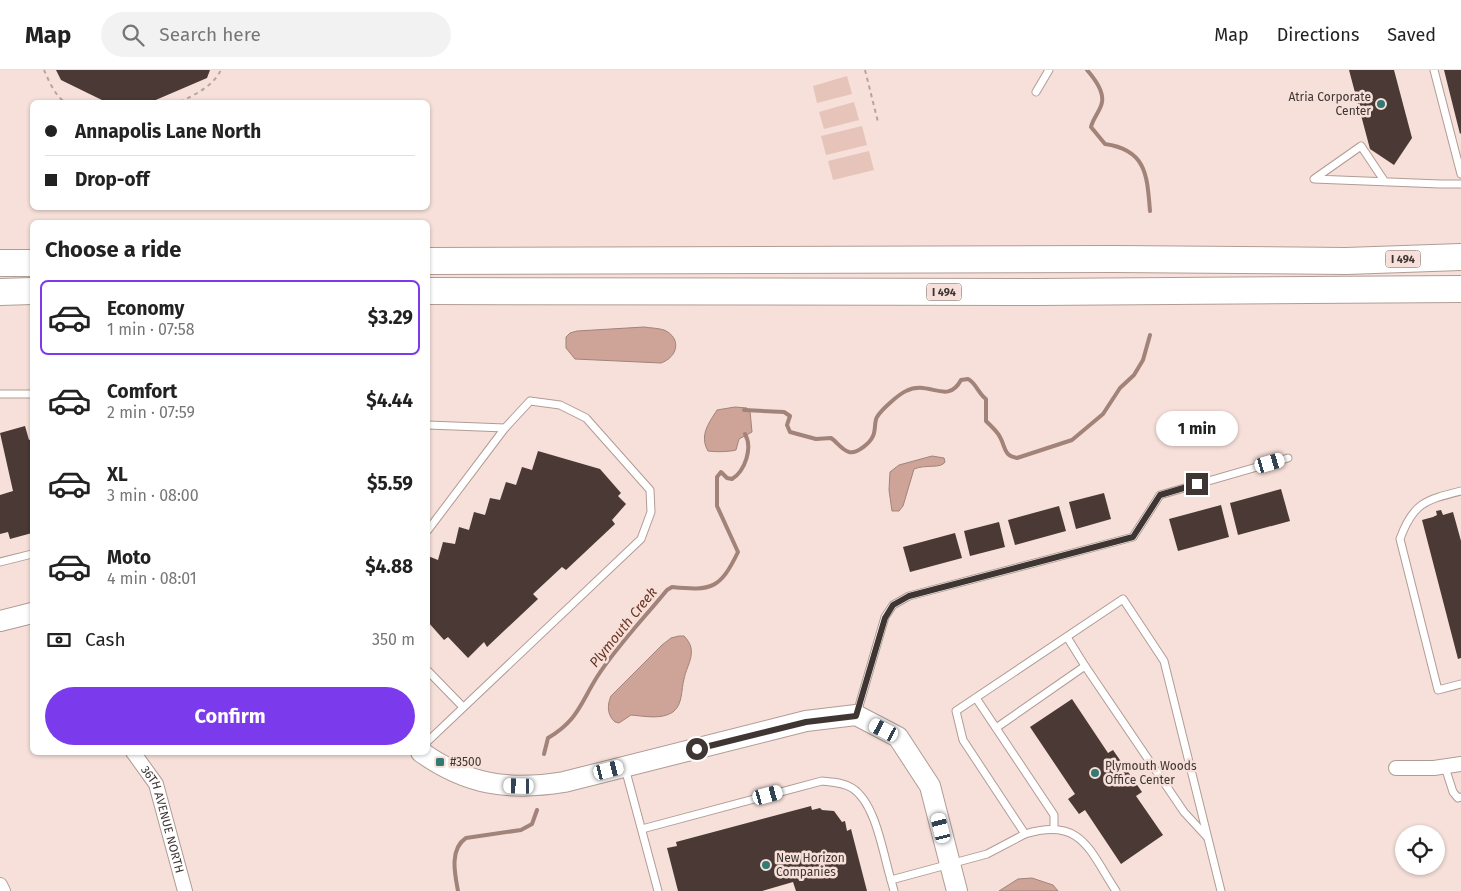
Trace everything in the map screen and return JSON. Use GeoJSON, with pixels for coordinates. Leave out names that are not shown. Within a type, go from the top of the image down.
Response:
{"type":"FeatureCollection","features":[{"type":"Feature","properties":{"kind":"highway"},"geometry":{"type":"LineString","coordinates":[[1346,261],[1461,247]]}},
{"type":"Feature","properties":{"kind":"highway","name":"I 494"},"geometry":{"type":"LineString","coordinates":[[430,261],[1094,259],[1346,261],[1461,257]]}},
{"type":"Feature","properties":{"kind":"highway"},"geometry":{"type":"LineString","coordinates":[[0,263],[30,263]]}},
{"type":"Feature","properties":{"kind":"highway","name":"I 494"},"geometry":{"type":"LineString","coordinates":[[430,291],[1039,292],[1461,289]]}},
{"type":"Feature","properties":{"kind":"highway"},"geometry":{"type":"LineString","coordinates":[[0,292],[30,291]]}},
{"type":"Feature","properties":{"kind":"street"},"geometry":{"type":"LineString","coordinates":[[0,621],[30,614]]}},
{"type":"Feature","properties":{"kind":"street"},"geometry":{"type":"LineString","coordinates":[[426,755],[448,770],[464,777],[504,786],[535,787],[806,722],[856,716],[898,737],[930,786],[957,891]]}},
{"type":"Feature","properties":{"kind":"street","name":"36TH AVENUE NORTH"},"geometry":{"type":"LineString","coordinates":[[136,755],[156,784],[184,891]]}},
{"type":"Feature","properties":{"kind":"street"},"geometry":{"type":"LineString","coordinates":[[1396,768],[1445,767],[1461,764]]}},
{"type":"Feature","properties":{"kind":"street"},"geometry":{"type":"LineString","coordinates":[[0,885],[4,891]]}},
{"type":"Feature","properties":{"kind":"lane"},"geometry":{"type":"LineString","coordinates":[[1036,92],[1049,70]]}},
{"type":"Feature","properties":{"kind":"lane"},"geometry":{"type":"LineString","coordinates":[[1434,70],[1461,174]]}},
{"type":"Feature","properties":{"kind":"lane"},"geometry":{"type":"LineString","coordinates":[[1385,182],[1361,146],[1314,179],[1385,182],[1461,184]]}},
{"type":"Feature","properties":{"kind":"lane"},"geometry":{"type":"LineString","coordinates":[[0,394],[30,394]]}},
{"type":"Feature","properties":{"kind":"lane"},"geometry":{"type":"LineString","coordinates":[[430,527],[506,428],[530,401],[560,404],[586,418],[650,490],[652,512],[641,538],[430,739]]}},
{"type":"Feature","properties":{"kind":"lane"},"geometry":{"type":"LineString","coordinates":[[430,425],[506,428]]}},
{"type":"Feature","properties":{"kind":"lane"},"geometry":{"type":"LineString","coordinates":[[856,716],[885,618],[893,605],[909,596],[1133,537],[1160,495],[1288,458]]}},
{"type":"Feature","properties":{"kind":"lane"},"geometry":{"type":"LineString","coordinates":[[1461,491],[1431,499],[1417,507],[1408,519],[1400,539],[1438,690],[1461,684]]}},
{"type":"Feature","properties":{"kind":"lane"},"geometry":{"type":"LineString","coordinates":[[0,562],[30,554]]}},
{"type":"Feature","properties":{"kind":"lane"},"geometry":{"type":"LineString","coordinates":[[1025,834],[963,740],[956,711],[1123,599],[1164,660],[1221,891]]}},
{"type":"Feature","properties":{"kind":"lane"},"geometry":{"type":"LineString","coordinates":[[1067,637],[1184,812],[1207,837]]}},
{"type":"Feature","properties":{"kind":"lane"},"geometry":{"type":"LineString","coordinates":[[996,728],[1085,666]]}},
{"type":"Feature","properties":{"kind":"lane"},"geometry":{"type":"LineString","coordinates":[[430,673],[463,707]]}},
{"type":"Feature","properties":{"kind":"lane"},"geometry":{"type":"LineString","coordinates":[[976,698],[1054,815],[1054,829]]}},
{"type":"Feature","properties":{"kind":"lane"},"geometry":{"type":"LineString","coordinates":[[624,767],[658,891]]}},
{"type":"Feature","properties":{"kind":"lane"},"geometry":{"type":"LineString","coordinates":[[1445,767],[1453,792],[1458,798],[1461,797]]}},
{"type":"Feature","properties":{"kind":"lane"},"geometry":{"type":"LineString","coordinates":[[642,829],[822,781],[838,782],[851,787],[863,797],[870,809],[894,891]]}},
{"type":"Feature","properties":{"kind":"lane"},"geometry":{"type":"LineString","coordinates":[[890,880],[987,854],[1025,834],[1041,829],[1054,829],[1067,830],[1081,837],[1116,891]]}},
{"type":"Feature","properties":{"kind":"path"},"geometry":{"type":"LineString","coordinates":[[44,70],[49,82],[61,100]]}},
{"type":"Feature","properties":{"kind":"path"},"geometry":{"type":"LineString","coordinates":[[184,100],[204,90],[221,70]]}},
{"type":"Feature","properties":{"kind":"path"},"geometry":{"type":"LineString","coordinates":[[865,70],[878,122]]}},
{"type":"Feature","properties":{"kind":"shaded area"},"geometry":{"type":"Polygon","coordinates":[[[847,76],[852,94],[817,103],[813,86],[847,76]]]}},
{"type":"Feature","properties":{"kind":"shaded area"},"geometry":{"type":"Polygon","coordinates":[[[854,102],[859,120],[824,129],[819,112],[854,102]]]}},
{"type":"Feature","properties":{"kind":"shaded area"},"geometry":{"type":"Polygon","coordinates":[[[862,126],[867,145],[826,155],[821,136],[862,126]]]}},
{"type":"Feature","properties":{"kind":"shaded area"},"geometry":{"type":"Polygon","coordinates":[[[869,151],[874,170],[833,180],[828,161],[869,151]]]}},
{"type":"Feature","properties":{"kind":"shaded area"},"geometry":{"type":"Polygon","coordinates":[[[644,327],[664,330],[674,338],[676,347],[667,360],[661,363],[575,359],[566,348],[566,337],[570,333],[577,331],[644,327]]]}},
{"type":"Feature","properties":{"kind":"shaded area"},"geometry":{"type":"Polygon","coordinates":[[[735,407],[747,408],[750,411],[752,432],[739,439],[736,450],[708,451],[704,440],[706,429],[717,410],[735,407]]]}},
{"type":"Feature","properties":{"kind":"shaded area"},"geometry":{"type":"Polygon","coordinates":[[[932,456],[944,458],[945,462],[940,465],[914,469],[903,506],[899,511],[892,511],[889,490],[890,472],[899,465],[932,456]]]}},
{"type":"Feature","properties":{"kind":"shaded area"},"geometry":{"type":"Polygon","coordinates":[[[684,636],[691,647],[691,658],[684,679],[679,705],[673,712],[663,716],[631,715],[619,723],[615,722],[610,716],[609,710],[611,696],[662,645],[671,638],[684,636]]]}},
{"type":"Feature","properties":{"kind":"shaded area"},"geometry":{"type":"Polygon","coordinates":[[[1032,878],[1053,885],[1058,891],[999,891],[1018,879],[1032,878]]]}},
{"type":"Feature","properties":{"kind":"building"},"geometry":{"type":"Polygon","coordinates":[[[56,70],[210,70],[207,78],[156,100],[102,100],[61,80],[56,70]]]}},
{"type":"Feature","properties":{"kind":"building","name":"Atria Corporate Center"},"geometry":{"type":"Polygon","coordinates":[[[1349,70],[1394,70],[1412,138],[1394,165],[1370,149],[1349,70]]]}},
{"type":"Feature","properties":{"kind":"building"},"geometry":{"type":"Polygon","coordinates":[[[1444,70],[1461,70],[1460,134],[1444,70]]]}},
{"type":"Feature","properties":{"kind":"building"},"geometry":{"type":"Polygon","coordinates":[[[25,426],[30,440],[30,534],[10,539],[8,532],[0,534],[0,495],[13,491],[0,433],[25,426]]]}},
{"type":"Feature","properties":{"kind":"building"},"geometry":{"type":"Polygon","coordinates":[[[538,451],[600,469],[621,493],[618,496],[626,504],[612,520],[615,524],[566,570],[562,567],[533,594],[538,599],[487,647],[484,642],[468,658],[448,637],[444,640],[430,624],[430,557],[438,560],[443,542],[455,544],[459,527],[469,530],[474,512],[485,515],[490,498],[500,500],[506,482],[516,485],[522,467],[532,470],[538,451]]]}},
{"type":"Feature","properties":{"kind":"building"},"geometry":{"type":"Polygon","coordinates":[[[1281,489],[1290,521],[1238,535],[1230,503],[1281,489]]]}},
{"type":"Feature","properties":{"kind":"building"},"geometry":{"type":"Polygon","coordinates":[[[1104,493],[1111,519],[1076,529],[1069,502],[1104,493]]]}},
{"type":"Feature","properties":{"kind":"building"},"geometry":{"type":"Polygon","coordinates":[[[1221,505],[1229,537],[1178,551],[1169,519],[1221,505]]]}},
{"type":"Feature","properties":{"kind":"building"},"geometry":{"type":"Polygon","coordinates":[[[1059,506],[1066,531],[1015,545],[1008,520],[1059,506]]]}},
{"type":"Feature","properties":{"kind":"building"},"geometry":{"type":"Polygon","coordinates":[[[1441,510],[1443,515],[1453,512],[1461,541],[1461,658],[1458,659],[1422,520],[1437,515],[1436,511],[1441,510]]]}},
{"type":"Feature","properties":{"kind":"building"},"geometry":{"type":"Polygon","coordinates":[[[999,522],[1005,547],[970,556],[964,531],[999,522]]]}},
{"type":"Feature","properties":{"kind":"building"},"geometry":{"type":"Polygon","coordinates":[[[955,533],[962,558],[910,572],[903,547],[955,533]]]}},
{"type":"Feature","properties":{"kind":"building","name":"Plymouth Woods Office Center"},"geometry":{"type":"Polygon","coordinates":[[[1072,699],[1108,753],[1113,750],[1142,792],[1136,796],[1163,835],[1121,864],[1085,810],[1079,814],[1068,799],[1075,794],[1030,727],[1072,699]]]}},
{"type":"Feature","properties":{"kind":"building","name":"New Horizon Companies"},"geometry":{"type":"Polygon","coordinates":[[[811,806],[812,810],[820,808],[822,810],[834,811],[842,822],[845,821],[847,831],[851,829],[867,891],[796,891],[793,882],[762,891],[678,891],[667,848],[677,846],[676,842],[811,806]]]}},
{"type":"Feature","properties":{"kind":"waterway","name":"Plymouth Creek"},"geometry":{"type":"LineString","coordinates":[[1087,70],[1098,85],[1102,98],[1101,105],[1091,127],[1105,144],[1119,147],[1137,159],[1146,176],[1150,211]]}},
{"type":"Feature","properties":{"kind":"waterway","name":"Plymouth Creek"},"geometry":{"type":"LineString","coordinates":[[744,410],[784,412],[790,416],[787,425],[790,432],[816,439],[831,438],[844,450],[852,452],[859,450],[869,442],[874,434],[877,417],[886,406],[906,391],[914,388],[950,391],[961,380],[968,379],[986,399],[986,421],[999,435],[1007,453],[1017,458],[1072,440],[1103,414],[1120,388],[1134,375],[1143,360],[1150,335]]}},
{"type":"Feature","properties":{"kind":"waterway","name":"Plymouth Creek"},"geometry":{"type":"LineString","coordinates":[[544,754],[548,738],[566,725],[572,718],[613,655],[667,590],[672,587],[706,587],[713,585],[726,574],[738,552],[717,506],[717,477],[721,472],[727,478],[732,479],[741,471],[748,452],[745,434]]}},
{"type":"Feature","properties":{"kind":"waterway","name":"Plymouth Creek"},"geometry":{"type":"LineString","coordinates":[[458,891],[454,863],[457,849],[461,843],[466,838],[521,830],[532,824],[537,810]]}},
{"type":"Feature","properties":{"kind":"place","name":"Atria Corporate Center"},"geometry":{"type":"Point","coordinates":[1381,104]}},
{"type":"Feature","properties":{"kind":"place","name":"#3500"},"geometry":{"type":"Point","coordinates":[440,762]}},
{"type":"Feature","properties":{"kind":"place","name":"Plymouth Woods Office Center"},"geometry":{"type":"Point","coordinates":[1095,773]}},
{"type":"Feature","properties":{"kind":"place","name":"New Horizon Companies"},"geometry":{"type":"Point","coordinates":[766,865]}},
{"type":"Feature","properties":{"kind":"route"},"geometry":{"type":"LineString","coordinates":[[697,749],[806,722],[856,716],[885,618],[893,605],[909,596],[1133,537],[1160,495],[1197,484]]}}]}
